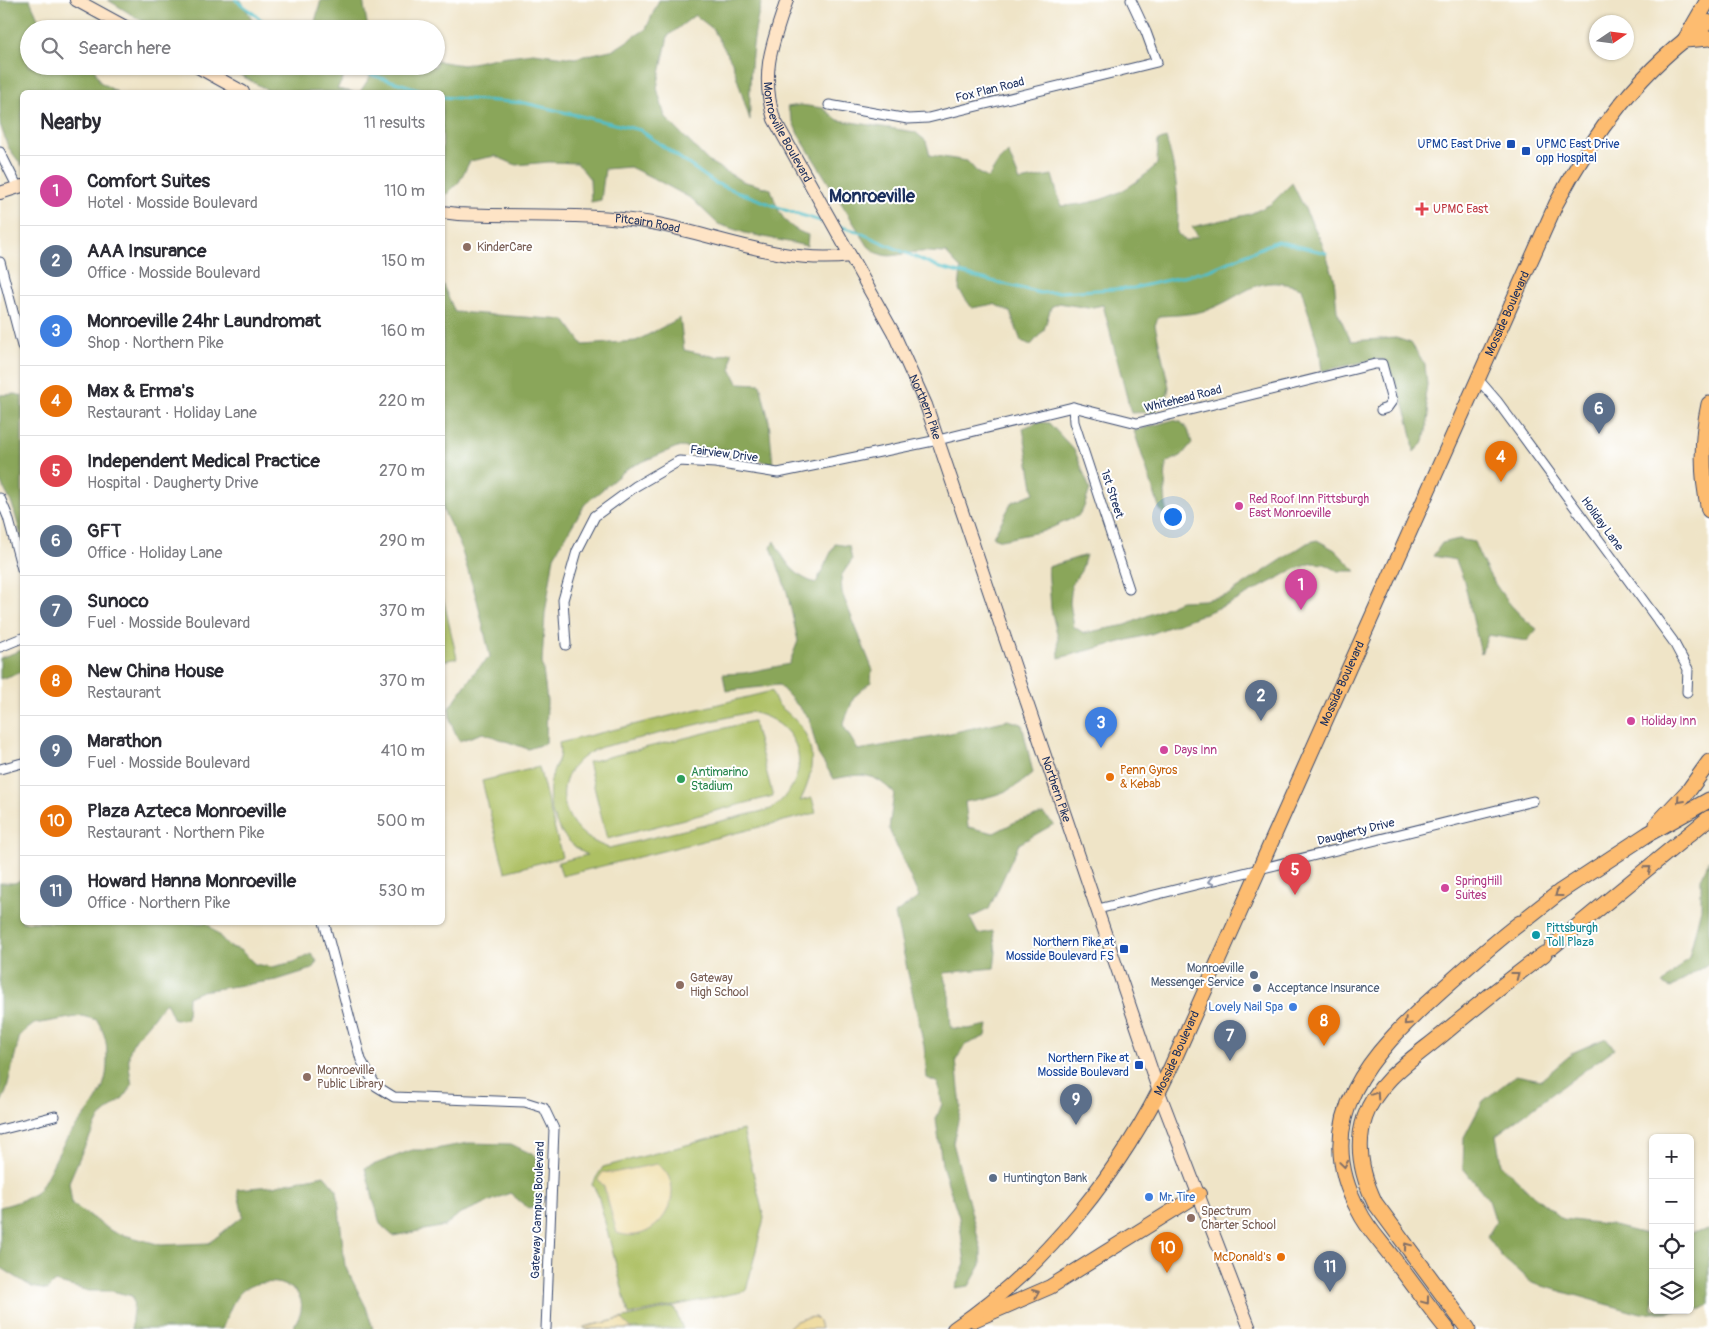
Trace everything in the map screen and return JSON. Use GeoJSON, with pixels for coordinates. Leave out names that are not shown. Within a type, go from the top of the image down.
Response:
{"type":"FeatureCollection","features":[{"type":"Feature","properties":{"kind":"highway"},"geometry":{"type":"LineString","coordinates":[[1685,40],[1708,0]]}},
{"type":"Feature","properties":{"kind":"highway"},"geometry":{"type":"LineString","coordinates":[[1685,40],[1709,38]]}},
{"type":"Feature","properties":{"kind":"highway"},"geometry":{"type":"LineString","coordinates":[[1709,404],[1702,451],[1703,476],[1709,510]]}},
{"type":"Feature","properties":{"kind":"highway"},"geometry":{"type":"LineString","coordinates":[[1648,834],[1689,790],[1709,762]]}},
{"type":"Feature","properties":{"kind":"highway"},"geometry":{"type":"LineString","coordinates":[[1446,1328],[1359,1212],[1349,1188],[1342,1148],[1344,1124],[1350,1100],[1359,1080],[1381,1048],[1492,944],[1561,891],[1648,834],[1709,800]]}},
{"type":"Feature","properties":{"kind":"highway"},"geometry":{"type":"LineString","coordinates":[[1468,1329],[1375,1203],[1362,1165],[1362,1128],[1372,1100],[1391,1077],[1709,818]]}},
{"type":"Feature","properties":{"kind":"highway"},"geometry":{"type":"LineString","coordinates":[[1687,836],[1709,828]]}},
{"type":"Feature","properties":{"kind":"highway"},"geometry":{"type":"LineString","coordinates":[[1458,1313],[1476,1329]]}},
{"type":"Feature","properties":{"kind":"main road"},"geometry":{"type":"LineString","coordinates":[[76,0],[113,20]]}},
{"type":"Feature","properties":{"kind":"main road","name":"Monroeville Boulevard"},"geometry":{"type":"LineString","coordinates":[[787,0],[768,60],[767,91],[770,105],[781,134],[850,256]]}},
{"type":"Feature","properties":{"kind":"main road","name":"Mosside Boulevard"},"geometry":{"type":"LineString","coordinates":[[954,1328],[1026,1272],[1074,1218],[1136,1134],[1160,1092],[1556,204],[1581,159],[1628,97],[1685,40],[1709,22]]}},
{"type":"Feature","properties":{"kind":"main road"},"geometry":{"type":"LineString","coordinates":[[212,75],[239,90]]}},
{"type":"Feature","properties":{"kind":"main road"},"geometry":{"type":"LineString","coordinates":[[0,193],[20,187]]}},
{"type":"Feature","properties":{"kind":"main road","name":"Pitcairn Road"},"geometry":{"type":"LineString","coordinates":[[445,212],[616,218],[652,223],[819,259],[850,256]]}},
{"type":"Feature","properties":{"kind":"main road","name":"Northern Pike"},"geometry":{"type":"LineString","coordinates":[[850,256],[893,332],[926,405],[1160,1092],[1250,1329]]}},
{"type":"Feature","properties":{"kind":"main road"},"geometry":{"type":"LineString","coordinates":[[954,1328],[1050,1287],[1199,1194]]}},
{"type":"Feature","properties":{"kind":"street","name":"Fox Plan Road"},"geometry":{"type":"LineString","coordinates":[[829,105],[908,119],[928,118],[1156,62],[1146,32],[1131,0]]}},
{"type":"Feature","properties":{"kind":"street"},"geometry":{"type":"LineString","coordinates":[[0,152],[20,187]]}},
{"type":"Feature","properties":{"kind":"street"},"geometry":{"type":"LineString","coordinates":[[0,262],[20,338]]}},
{"type":"Feature","properties":{"kind":"street","name":"Whitehead Road"},"geometry":{"type":"LineString","coordinates":[[938,440],[1073,407],[1136,423],[1375,364],[1382,364],[1392,401],[1387,408],[1381,410]]}},
{"type":"Feature","properties":{"kind":"street","name":"Holiday Lane"},"geometry":{"type":"LineString","coordinates":[[1478,379],[1674,641],[1688,669],[1687,692]]}},
{"type":"Feature","properties":{"kind":"street","name":"1st Street"},"geometry":{"type":"LineString","coordinates":[[1073,407],[1074,422],[1129,589]]}},
{"type":"Feature","properties":{"kind":"street","name":"Fairview Drive"},"geometry":{"type":"LineString","coordinates":[[566,645],[563,600],[577,551],[596,516],[636,486],[679,461],[715,463],[778,473],[938,440]]}},
{"type":"Feature","properties":{"kind":"street"},"geometry":{"type":"LineString","coordinates":[[0,498],[8,517],[20,562]]}},
{"type":"Feature","properties":{"kind":"street"},"geometry":{"type":"LineString","coordinates":[[0,647],[20,639]]}},
{"type":"Feature","properties":{"kind":"street"},"geometry":{"type":"LineString","coordinates":[[0,769],[20,764]]}},
{"type":"Feature","properties":{"kind":"street","name":"Daugherty Drive"},"geometry":{"type":"LineString","coordinates":[[1098,909],[1533,801]]}},
{"type":"Feature","properties":{"kind":"street","name":"Gateway Campus Boulevard"},"geometry":{"type":"LineString","coordinates":[[325,925],[358,1052],[376,1086],[394,1097],[525,1102],[544,1108],[554,1129],[546,1329]]}},
{"type":"Feature","properties":{"kind":"street"},"geometry":{"type":"LineString","coordinates":[[0,1130],[55,1116]]}},
{"type":"Feature","properties":{"kind":"green space"},"geometry":{"type":"Polygon","coordinates":[[[0,0],[30,0],[39,20],[20,20],[20,75],[97,75],[100,82],[114,90],[20,90],[20,163],[8,147],[0,124],[0,0]]]}},
{"type":"Feature","properties":{"kind":"green space"},"geometry":{"type":"Polygon","coordinates":[[[108,0],[241,0],[252,20],[140,20],[108,0]]]}},
{"type":"Feature","properties":{"kind":"green space"},"geometry":{"type":"Polygon","coordinates":[[[321,0],[363,0],[366,20],[315,20],[321,0]]]}},
{"type":"Feature","properties":{"kind":"green space"},"geometry":{"type":"Polygon","coordinates":[[[659,0],[762,0],[755,30],[752,60],[750,120],[732,62],[713,29],[695,15],[668,36],[657,88],[665,117],[708,161],[742,181],[771,189],[783,218],[793,228],[808,235],[807,246],[745,233],[718,224],[692,199],[630,167],[605,169],[601,200],[591,202],[590,179],[577,163],[549,162],[516,165],[495,156],[470,161],[459,182],[445,196],[445,90],[361,90],[371,75],[445,75],[445,62],[463,65],[500,57],[533,53],[575,58],[615,49],[646,29],[659,0]]]}},
{"type":"Feature","properties":{"kind":"green space"},"geometry":{"type":"Polygon","coordinates":[[[240,75],[346,75],[337,89],[342,90],[267,90],[240,75]]]}},
{"type":"Feature","properties":{"kind":"green space"},"geometry":{"type":"Polygon","coordinates":[[[800,105],[823,108],[838,120],[915,132],[926,141],[930,155],[967,161],[978,173],[988,178],[998,162],[1008,152],[1020,181],[1052,175],[1061,206],[1089,203],[1102,199],[1114,195],[1136,182],[1157,164],[1158,141],[1166,138],[1176,186],[1178,209],[1177,233],[1186,241],[1198,236],[1192,227],[1250,214],[1271,204],[1292,183],[1321,241],[1334,277],[1337,311],[1351,341],[1396,338],[1411,343],[1425,365],[1427,385],[1425,397],[1429,415],[1424,442],[1414,452],[1404,404],[1385,360],[1377,359],[1322,371],[1319,348],[1301,288],[1286,284],[1262,284],[1204,311],[1159,316],[1155,325],[1169,387],[1166,403],[1153,412],[1131,413],[1103,305],[1088,308],[1059,303],[1051,307],[1044,330],[1031,345],[1021,341],[1010,312],[994,304],[972,308],[959,290],[961,269],[946,253],[921,252],[886,256],[874,251],[868,246],[798,134],[787,107],[800,105]]]}},
{"type":"Feature","properties":{"kind":"green space"},"geometry":{"type":"Polygon","coordinates":[[[445,290],[455,312],[565,320],[583,345],[636,341],[680,318],[684,350],[716,357],[732,352],[731,369],[738,383],[760,384],[769,421],[773,465],[732,450],[677,447],[628,468],[585,504],[554,556],[545,614],[542,662],[547,701],[546,743],[528,749],[483,733],[459,741],[451,723],[449,708],[477,669],[490,657],[477,600],[460,545],[445,514],[445,290]]]}},
{"type":"Feature","properties":{"kind":"green space"},"geometry":{"type":"Polygon","coordinates":[[[0,395],[20,395],[20,531],[12,504],[0,481],[0,395]]]}},
{"type":"Feature","properties":{"kind":"green space"},"geometry":{"type":"Polygon","coordinates":[[[1173,420],[1181,422],[1188,430],[1192,443],[1181,456],[1166,463],[1165,493],[1167,518],[1160,510],[1134,431],[1173,420]]]}},
{"type":"Feature","properties":{"kind":"green space"},"geometry":{"type":"Polygon","coordinates":[[[1038,422],[1049,423],[1075,451],[1090,489],[1084,507],[1078,516],[1044,531],[1001,540],[993,537],[1012,502],[1034,493],[1023,428],[1038,422]]]}},
{"type":"Feature","properties":{"kind":"green space"},"geometry":{"type":"Polygon","coordinates":[[[1459,539],[1474,542],[1492,579],[1526,621],[1537,629],[1527,641],[1488,635],[1481,654],[1464,581],[1456,560],[1433,556],[1442,543],[1459,539]]]}},
{"type":"Feature","properties":{"kind":"green space"},"geometry":{"type":"Polygon","coordinates":[[[1317,540],[1335,550],[1356,571],[1338,571],[1325,564],[1313,563],[1293,570],[1229,604],[1151,634],[1059,658],[1058,638],[1051,609],[1048,567],[1086,555],[1081,571],[1072,584],[1070,603],[1074,627],[1084,633],[1126,625],[1181,601],[1203,600],[1228,595],[1307,543],[1317,540]]]}},
{"type":"Feature","properties":{"kind":"green space"},"geometry":{"type":"Polygon","coordinates":[[[774,541],[786,561],[796,572],[816,583],[835,544],[849,546],[852,560],[841,576],[842,593],[872,668],[871,682],[854,697],[843,725],[858,750],[933,737],[1008,720],[1022,724],[1033,773],[1025,780],[1002,793],[965,802],[968,827],[994,833],[1017,821],[1043,814],[1054,824],[1019,844],[989,909],[970,918],[978,934],[993,931],[996,952],[994,968],[944,973],[949,995],[951,1028],[968,1029],[988,1025],[986,1036],[965,1045],[956,1060],[961,1107],[953,1143],[981,1249],[981,1265],[969,1286],[955,1288],[965,1263],[959,1217],[942,1165],[936,1119],[942,1104],[938,1083],[927,1078],[924,1046],[895,914],[919,897],[889,829],[894,793],[879,781],[867,776],[860,775],[834,779],[818,754],[809,718],[779,685],[726,691],[723,674],[744,673],[789,664],[798,641],[787,592],[771,547],[774,541]]]}},
{"type":"Feature","properties":{"kind":"green space"},"geometry":{"type":"Polygon","coordinates":[[[445,607],[457,658],[445,660],[445,607]]]}},
{"type":"Feature","properties":{"kind":"green space"},"geometry":{"type":"Polygon","coordinates":[[[20,651],[20,673],[0,679],[0,658],[20,651]]]}},
{"type":"Feature","properties":{"kind":"green space"},"geometry":{"type":"Polygon","coordinates":[[[772,691],[777,703],[800,726],[810,747],[811,769],[809,780],[800,801],[812,798],[816,813],[562,876],[558,862],[587,855],[568,841],[561,832],[552,811],[550,788],[559,757],[559,743],[772,691]],[[750,712],[602,747],[584,757],[571,769],[565,784],[564,799],[568,814],[577,828],[591,840],[609,848],[771,809],[785,796],[794,782],[798,767],[798,752],[792,739],[782,727],[768,718],[750,712]]]}},
{"type":"Feature","properties":{"kind":"green space","name":"Antimarino Stadium"},"geometry":{"type":"Polygon","coordinates":[[[753,721],[773,796],[607,839],[588,762],[753,721]]]}},
{"type":"Feature","properties":{"kind":"green space"},"geometry":{"type":"Polygon","coordinates":[[[539,767],[562,857],[505,872],[482,781],[539,767]]]}},
{"type":"Feature","properties":{"kind":"green space"},"geometry":{"type":"Polygon","coordinates":[[[1709,860],[1709,963],[1671,988],[1662,984],[1689,957],[1701,908],[1701,879],[1709,860]]]}},
{"type":"Feature","properties":{"kind":"green space"},"geometry":{"type":"Polygon","coordinates":[[[20,880],[20,925],[209,925],[229,946],[240,950],[255,964],[272,967],[294,962],[311,954],[317,961],[312,969],[277,980],[202,991],[188,997],[187,1019],[174,1020],[166,1002],[132,1045],[129,1064],[132,1085],[123,1098],[100,1117],[82,1152],[69,1182],[72,1204],[113,1232],[161,1245],[209,1243],[243,1216],[237,1189],[273,1186],[324,1175],[337,1190],[345,1266],[366,1307],[373,1329],[293,1329],[301,1311],[301,1301],[297,1293],[289,1287],[280,1284],[259,1283],[250,1286],[238,1295],[232,1304],[222,1329],[132,1329],[132,1296],[112,1291],[89,1291],[55,1282],[47,1290],[32,1287],[0,1267],[0,1207],[27,1198],[39,1190],[64,1143],[99,1095],[106,1073],[107,1060],[105,1039],[97,1020],[82,1016],[34,1024],[20,1035],[6,1092],[0,1105],[0,883],[15,883],[20,880]]]}},
{"type":"Feature","properties":{"kind":"green space"},"geometry":{"type":"Polygon","coordinates":[[[1606,1038],[1614,1049],[1496,1135],[1501,1164],[1534,1196],[1563,1219],[1606,1224],[1649,1235],[1649,1313],[1641,1314],[1532,1283],[1503,1258],[1487,1237],[1496,1222],[1489,1200],[1463,1168],[1464,1137],[1483,1101],[1516,1075],[1541,1080],[1574,1052],[1606,1038]]]}},
{"type":"Feature","properties":{"kind":"green space"},"geometry":{"type":"Polygon","coordinates":[[[743,1130],[764,1218],[746,1291],[629,1315],[598,1195],[592,1184],[603,1167],[743,1130]]]}},
{"type":"Feature","properties":{"kind":"green space"},"geometry":{"type":"Polygon","coordinates":[[[468,1143],[511,1144],[536,1156],[542,1180],[541,1205],[529,1209],[510,1193],[459,1214],[445,1226],[393,1236],[380,1224],[365,1168],[412,1150],[430,1150],[468,1143]]]}},
{"type":"Feature","properties":{"kind":"green space"},"geometry":{"type":"Polygon","coordinates":[[[1709,1230],[1709,1305],[1702,1309],[1694,1310],[1694,1269],[1694,1232],[1709,1230]]]}},
{"type":"Feature","properties":{"kind":"green space"},"geometry":{"type":"Polygon","coordinates":[[[674,1307],[683,1329],[585,1329],[584,1327],[674,1307]]]}},
{"type":"Feature","properties":{"kind":"sand"},"geometry":{"type":"Polygon","coordinates":[[[657,1164],[667,1174],[672,1187],[671,1200],[666,1213],[657,1224],[646,1232],[632,1235],[617,1233],[604,1187],[598,1179],[603,1172],[612,1173],[657,1164]]]}},
{"type":"Feature","properties":{"kind":"sand"},"geometry":{"type":"Polygon","coordinates":[[[815,1317],[819,1321],[821,1329],[788,1329],[797,1321],[815,1317]]]}},
{"type":"Feature","properties":{"kind":"sand"},"geometry":{"type":"Polygon","coordinates":[[[622,1319],[632,1329],[585,1329],[584,1327],[622,1319]]]}},
{"type":"Feature","properties":{"kind":"waterway"},"geometry":{"type":"LineString","coordinates":[[236,0],[262,20]]}},
{"type":"Feature","properties":{"kind":"waterway"},"geometry":{"type":"LineString","coordinates":[[372,75],[421,90]]}},
{"type":"Feature","properties":{"kind":"waterway"},"geometry":{"type":"LineString","coordinates":[[445,97],[525,103],[640,130],[715,183],[788,211],[827,223]]}},
{"type":"Feature","properties":{"kind":"waterway"},"geometry":{"type":"LineString","coordinates":[[838,226],[856,231],[940,268],[1040,293],[1134,288],[1210,270],[1277,241],[1326,253]]}},
{"type":"Feature","properties":{"kind":"place","name":"UPMC East Drive"},"geometry":{"type":"Point","coordinates":[1511,144]}},
{"type":"Feature","properties":{"kind":"place","name":"UPMC East Drive opp Hospital"},"geometry":{"type":"Point","coordinates":[1526,151]}},
{"type":"Feature","properties":{"kind":"place","name":"UPMC East"},"geometry":{"type":"Point","coordinates":[1422,209]}},
{"type":"Feature","properties":{"kind":"place","name":"KinderCare"},"geometry":{"type":"Point","coordinates":[467,247]}},
{"type":"Feature","properties":{"kind":"place","name":"GFT"},"geometry":{"type":"Point","coordinates":[1599,434]}},
{"type":"Feature","properties":{"kind":"place","name":"Max & Erma's"},"geometry":{"type":"Point","coordinates":[1501,482]}},
{"type":"Feature","properties":{"kind":"place","name":"Red Roof Inn Pittsburgh East Monroeville"},"geometry":{"type":"Point","coordinates":[1239,506]}},
{"type":"Feature","properties":{"kind":"place","name":"Comfort Suites"},"geometry":{"type":"Point","coordinates":[1301,610]}},
{"type":"Feature","properties":{"kind":"place","name":"AAA Insurance"},"geometry":{"type":"Point","coordinates":[1261,721]}},
{"type":"Feature","properties":{"kind":"place","name":"Holiday Inn"},"geometry":{"type":"Point","coordinates":[1631,721]}},
{"type":"Feature","properties":{"kind":"place","name":"Monroeville 24hr Laundromat"},"geometry":{"type":"Point","coordinates":[1101,748]}},
{"type":"Feature","properties":{"kind":"place","name":"Days Inn"},"geometry":{"type":"Point","coordinates":[1164,750]}},
{"type":"Feature","properties":{"kind":"place","name":"Penn Gyros & Kebab"},"geometry":{"type":"Point","coordinates":[1110,777]}},
{"type":"Feature","properties":{"kind":"place","name":"Antimarino Stadium"},"geometry":{"type":"Point","coordinates":[681,779]}},
{"type":"Feature","properties":{"kind":"place","name":"SpringHill Suites"},"geometry":{"type":"Point","coordinates":[1445,888]}},
{"type":"Feature","properties":{"kind":"place","name":"Independent Medical Practice"},"geometry":{"type":"Point","coordinates":[1295,895]}},
{"type":"Feature","properties":{"kind":"place","name":"Pittsburgh Toll Plaza"},"geometry":{"type":"Point","coordinates":[1536,935]}},
{"type":"Feature","properties":{"kind":"place","name":"Northern Pike at Mosside Boulevard FS"},"geometry":{"type":"Point","coordinates":[1124,949]}},
{"type":"Feature","properties":{"kind":"place","name":"Monroeville Messenger Service"},"geometry":{"type":"Point","coordinates":[1254,975]}},
{"type":"Feature","properties":{"kind":"place","name":"Gateway High School"},"geometry":{"type":"Point","coordinates":[680,985]}},
{"type":"Feature","properties":{"kind":"place","name":"Acceptance Insurance"},"geometry":{"type":"Point","coordinates":[1257,988]}},
{"type":"Feature","properties":{"kind":"place","name":"Lovely Nail Spa"},"geometry":{"type":"Point","coordinates":[1293,1007]}},
{"type":"Feature","properties":{"kind":"place","name":"New China House"},"geometry":{"type":"Point","coordinates":[1324,1046]}},
{"type":"Feature","properties":{"kind":"place","name":"Sunoco"},"geometry":{"type":"Point","coordinates":[1230,1061]}},
{"type":"Feature","properties":{"kind":"place","name":"Northern Pike at Mosside Boulevard"},"geometry":{"type":"Point","coordinates":[1139,1065]}},
{"type":"Feature","properties":{"kind":"place","name":"Monroeville Public Library"},"geometry":{"type":"Point","coordinates":[307,1077]}},
{"type":"Feature","properties":{"kind":"place","name":"Marathon"},"geometry":{"type":"Point","coordinates":[1076,1125]}},
{"type":"Feature","properties":{"kind":"place","name":"Huntington Bank"},"geometry":{"type":"Point","coordinates":[993,1178]}},
{"type":"Feature","properties":{"kind":"place","name":"Mr. Tire"},"geometry":{"type":"Point","coordinates":[1149,1197]}},
{"type":"Feature","properties":{"kind":"place","name":"Spectrum Charter School"},"geometry":{"type":"Point","coordinates":[1191,1218]}},
{"type":"Feature","properties":{"kind":"place","name":"McDonald's"},"geometry":{"type":"Point","coordinates":[1281,1257]}},
{"type":"Feature","properties":{"kind":"place","name":"Plaza Azteca Monroeville"},"geometry":{"type":"Point","coordinates":[1167,1273]}},
{"type":"Feature","properties":{"kind":"place","name":"Howard Hanna Monroeville"},"geometry":{"type":"Point","coordinates":[1330,1292]}},
{"type":"Feature","properties":{"kind":"district","name":"Monroeville"},"geometry":{"type":"Point","coordinates":[872,196]}}]}
